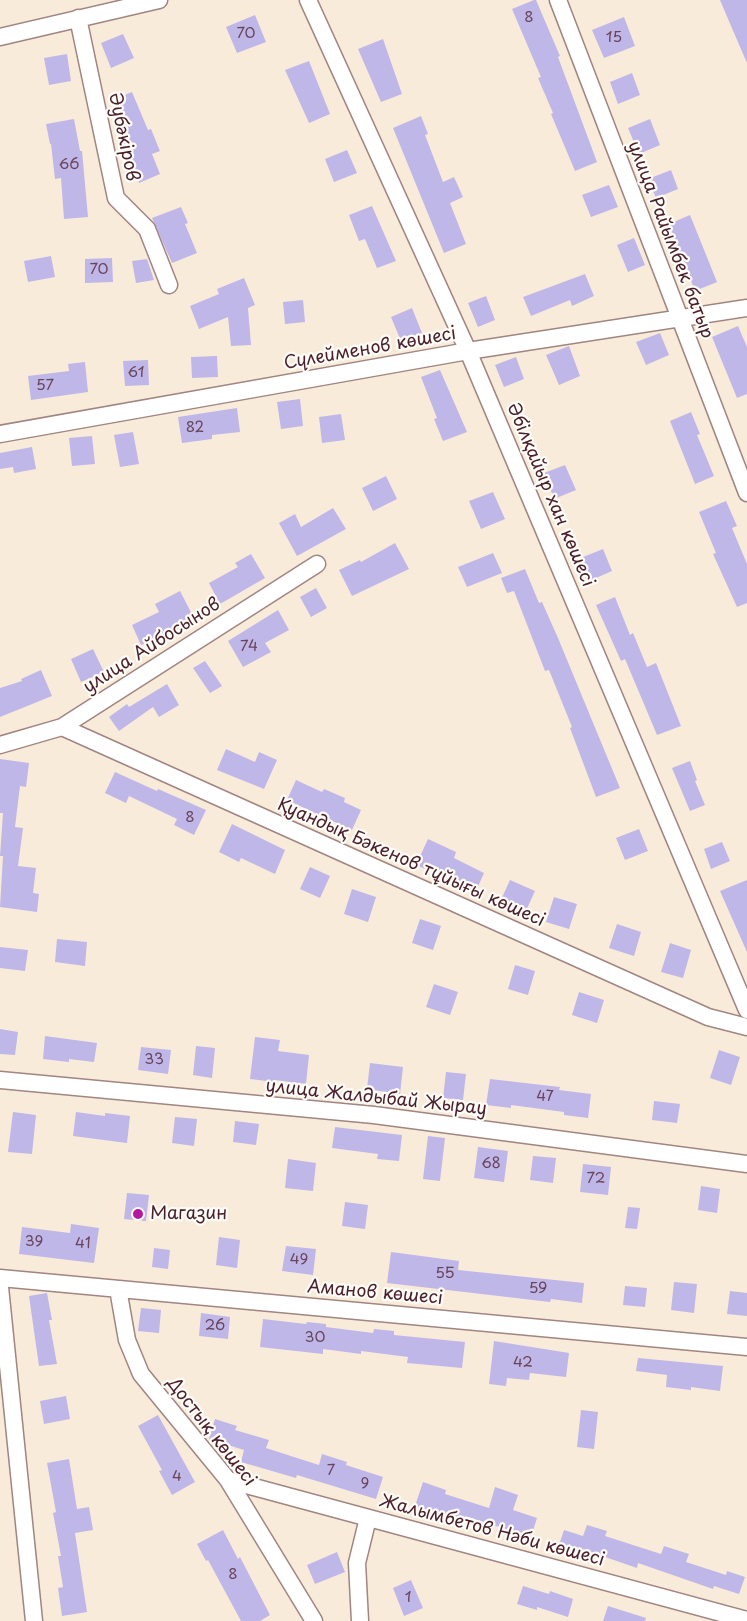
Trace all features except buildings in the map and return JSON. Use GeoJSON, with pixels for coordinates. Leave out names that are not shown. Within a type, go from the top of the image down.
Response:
{"type":"FeatureCollection","features":[{"type":"Feature","properties":{"kind":"street"},"geometry":{"type":"LineString","coordinates":[[0,37],[159,0]]}},
{"type":"Feature","properties":{"kind":"street","name":"Әбілқайыр хан көшесі"},"geometry":{"type":"LineString","coordinates":[[308,0],[468,351],[747,1010]]}},
{"type":"Feature","properties":{"kind":"street","name":"улица Райымбек батыр"},"geometry":{"type":"LineString","coordinates":[[558,0],[747,494]]}},
{"type":"Feature","properties":{"kind":"street","name":"Әубәкіров"},"geometry":{"type":"LineString","coordinates":[[78,18],[116,198],[147,229],[169,285]]}},
{"type":"Feature","properties":{"kind":"street","name":"Сүлейменов көшесі"},"geometry":{"type":"LineString","coordinates":[[0,434],[468,351],[747,308]]}},
{"type":"Feature","properties":{"kind":"street","name":"улица Айбосынов"},"geometry":{"type":"LineString","coordinates":[[0,745],[62,727],[317,564]]}},
{"type":"Feature","properties":{"kind":"street","name":"Қуандық Бәкенов тұйығы көшесі"},"geometry":{"type":"LineString","coordinates":[[62,727],[708,1017],[747,1027]]}},
{"type":"Feature","properties":{"kind":"street","name":"улица Жалдыбай Жырау"},"geometry":{"type":"LineString","coordinates":[[0,1080],[374,1115],[747,1164]]}},
{"type":"Feature","properties":{"kind":"street","name":"Аманов көшесі"},"geometry":{"type":"LineString","coordinates":[[0,1278],[747,1347]]}},
{"type":"Feature","properties":{"kind":"street"},"geometry":{"type":"LineString","coordinates":[[0,1287],[34,1621]]}},
{"type":"Feature","properties":{"kind":"street","name":"Достық көшесі"},"geometry":{"type":"LineString","coordinates":[[118,1289],[127,1340],[141,1374],[228,1480],[314,1621]]}},
{"type":"Feature","properties":{"kind":"street","name":"Жалымбетов Нәби көшесі"},"geometry":{"type":"LineString","coordinates":[[228,1480],[747,1620]]}},
{"type":"Feature","properties":{"kind":"street"},"geometry":{"type":"LineString","coordinates":[[360,1621],[357,1563],[368,1518]]}},
{"type":"Feature","properties":{"kind":"place","name":"Магазин"},"geometry":{"type":"Point","coordinates":[138,1214]}}]}
